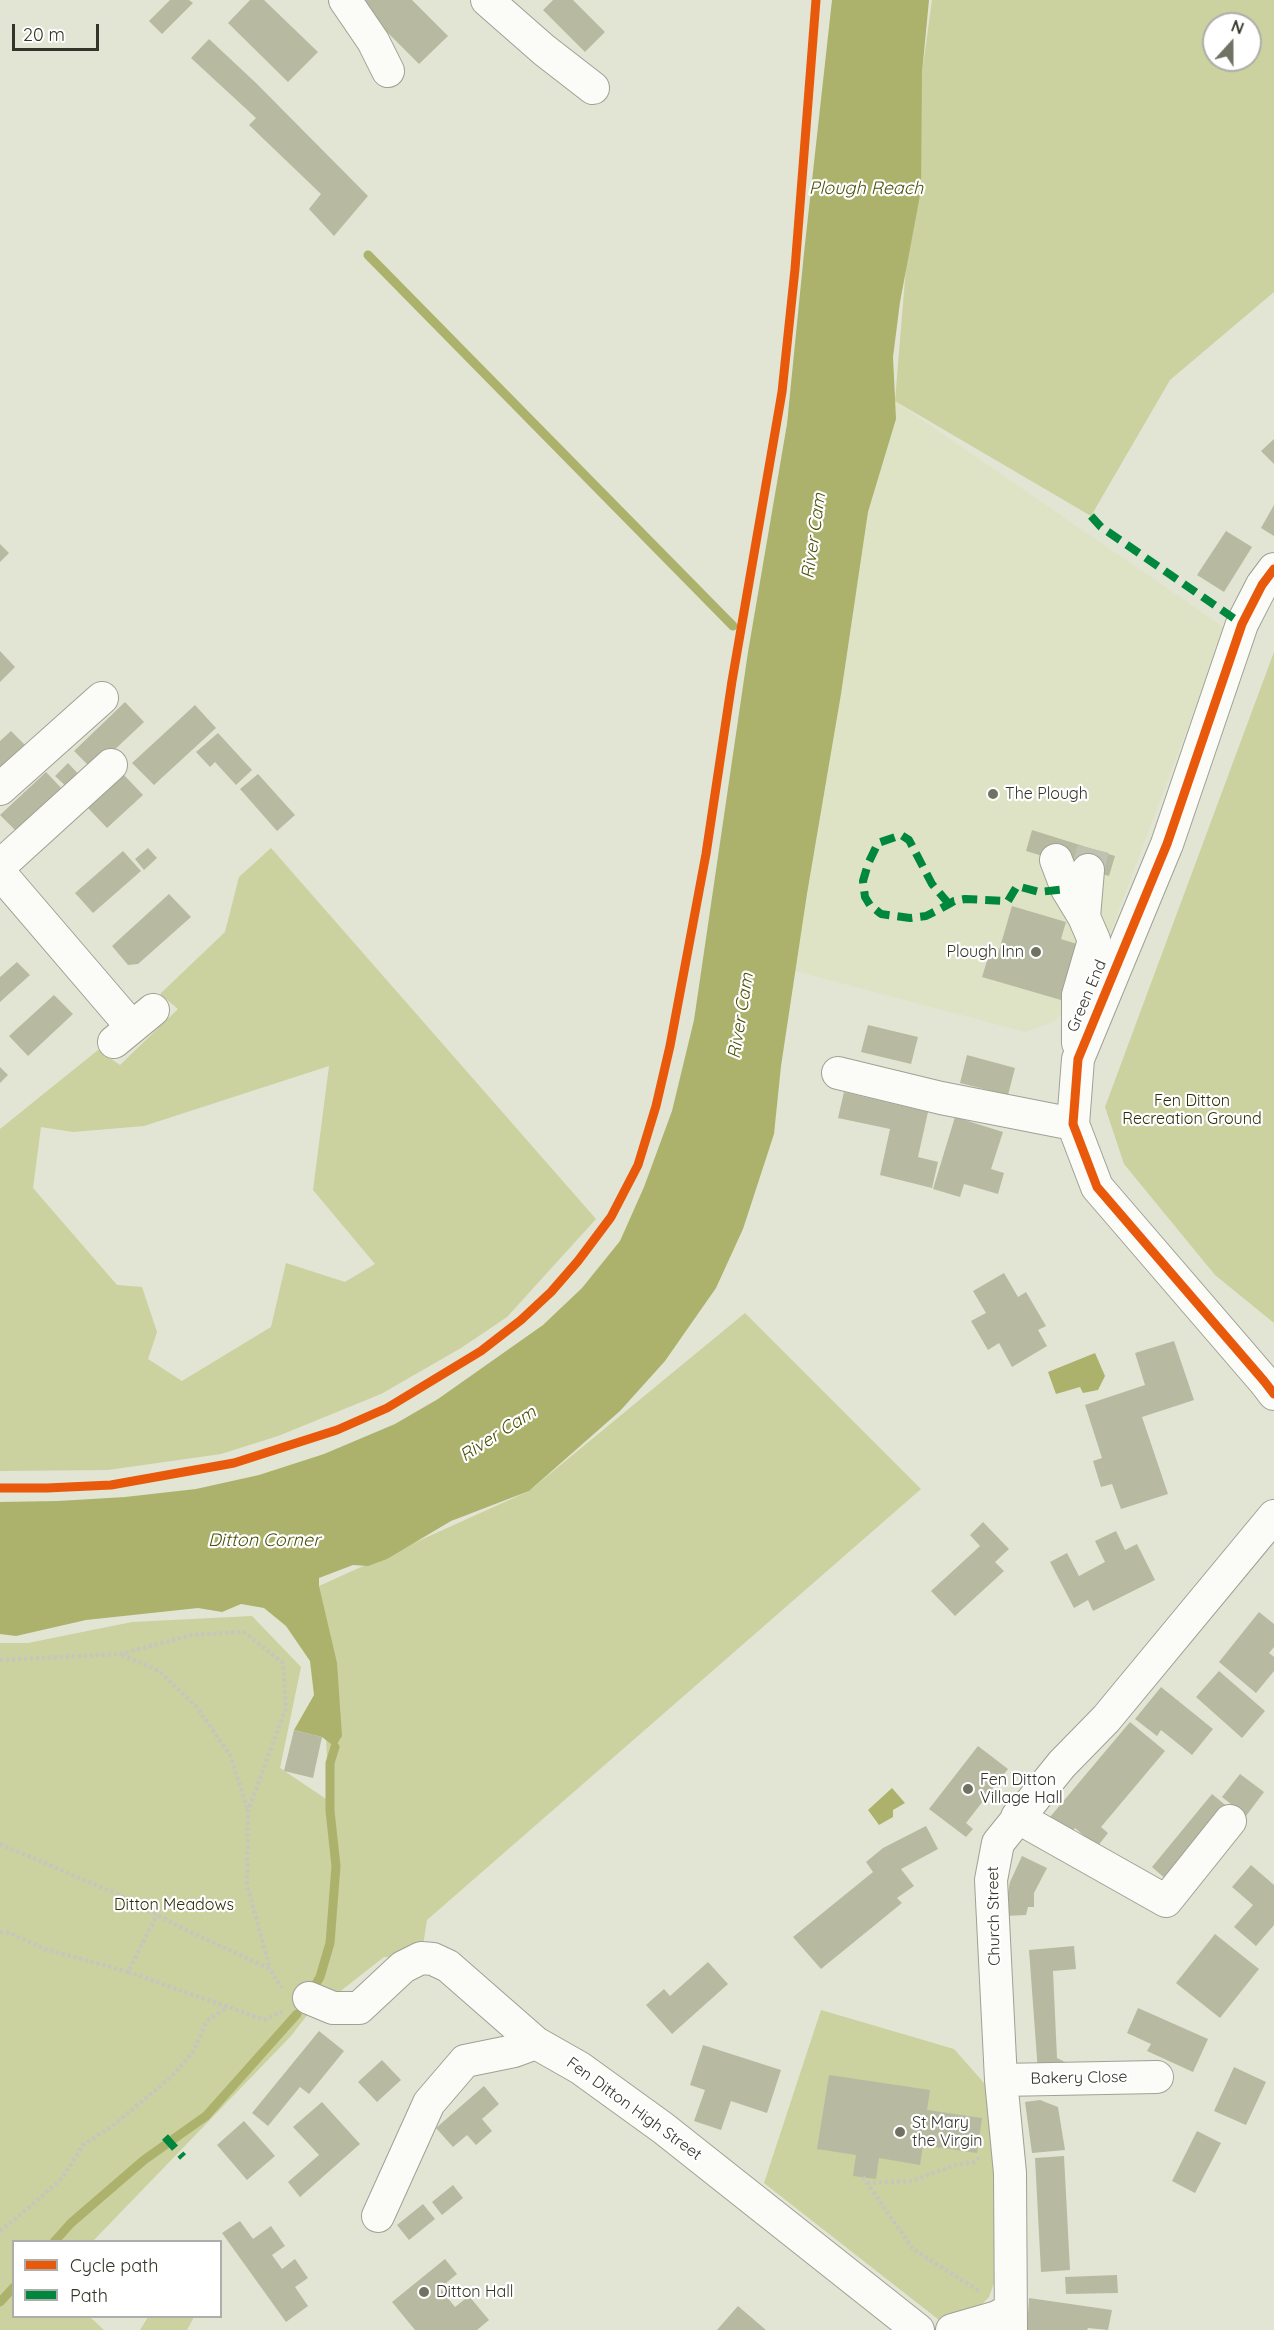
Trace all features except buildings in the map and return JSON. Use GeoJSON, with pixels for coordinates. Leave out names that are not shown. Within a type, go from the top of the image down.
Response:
{"type":"FeatureCollection","features":[{"type":"Feature","properties":{"kind":"street"},"geometry":{"type":"LineString","coordinates":[[345,0],[373,41],[388,71]]}},
{"type":"Feature","properties":{"kind":"street"},"geometry":{"type":"LineString","coordinates":[[487,0],[543,50],[593,88]]}},
{"type":"Feature","properties":{"kind":"street","name":"Green End"},"geometry":{"type":"LineString","coordinates":[[1274,569],[1262,585],[1242,624],[1167,844],[1077,1059],[1073,1124],[1097,1187],[1274,1394]]}},
{"type":"Feature","properties":{"kind":"street"},"geometry":{"type":"LineString","coordinates":[[0,789],[102,698]]}},
{"type":"Feature","properties":{"kind":"street"},"geometry":{"type":"LineString","coordinates":[[0,866],[111,765]]}},
{"type":"Feature","properties":{"kind":"street"},"geometry":{"type":"LineString","coordinates":[[1056,860],[1067,889],[1084,917],[1094,940],[1078,995],[1077,1059]]}},
{"type":"Feature","properties":{"kind":"street"},"geometry":{"type":"LineString","coordinates":[[1084,917],[1088,870]]}},
{"type":"Feature","properties":{"kind":"street"},"geometry":{"type":"LineString","coordinates":[[0,873],[133,1026]]}},
{"type":"Feature","properties":{"kind":"street"},"geometry":{"type":"LineString","coordinates":[[838,1072],[941,1098],[1073,1124]]}},
{"type":"Feature","properties":{"kind":"street","name":"Church Street"},"geometry":{"type":"LineString","coordinates":[[1006,2319],[1010,2174],[1001,2080],[991,1880],[998,1843],[1062,1764],[1106,1719],[1274,1516]]}},
{"type":"Feature","properties":{"kind":"street"},"geometry":{"type":"LineString","coordinates":[[1017,1817],[1166,1901],[1230,1821]]}},
{"type":"Feature","properties":{"kind":"street","name":"Fen Ditton High Street"},"geometry":{"type":"LineString","coordinates":[[309,2003],[333,2008],[359,2008],[403,1967],[421,1958],[433,1959],[448,1966],[536,2043],[580,2068],[663,2128],[901,2325]]}},
{"type":"Feature","properties":{"kind":"street"},"geometry":{"type":"LineString","coordinates":[[378,2216],[429,2103],[465,2061],[514,2051],[536,2043]]}},
{"type":"Feature","properties":{"kind":"street","name":"Bakery Close"},"geometry":{"type":"LineString","coordinates":[[1001,2080],[1157,2077]]}},
{"type":"Feature","properties":{"kind":"street"},"geometry":{"type":"LineString","coordinates":[[952,2330],[1006,2319]]}},
{"type":"Feature","properties":{"kind":"path"},"geometry":{"type":"LineString","coordinates":[[0,1660],[121,1654],[192,1635],[244,1632],[283,1663],[286,1708],[249,1811],[247,1885],[270,1969]]}},
{"type":"Feature","properties":{"kind":"path"},"geometry":{"type":"LineString","coordinates":[[121,1654],[159,1671],[196,1706],[230,1755],[249,1811]]}},
{"type":"Feature","properties":{"kind":"path"},"geometry":{"type":"LineString","coordinates":[[0,1844],[117,1894],[270,1969],[309,2003],[265,2020],[128,1972],[45,1949],[0,1932]]}},
{"type":"Feature","properties":{"kind":"path"},"geometry":{"type":"LineString","coordinates":[[128,1972],[157,1915]]}},
{"type":"Feature","properties":{"kind":"path"},"geometry":{"type":"LineString","coordinates":[[0,2231],[63,2177],[83,2145],[111,2127],[170,2078],[194,2051],[206,2022],[227,2007]]}},
{"type":"Feature","properties":{"kind":"path"},"geometry":{"type":"LineString","coordinates":[[867,2183],[912,2181],[954,2165],[974,2162],[987,2151]]}},
{"type":"Feature","properties":{"kind":"path"},"geometry":{"type":"LineString","coordinates":[[863,2177],[913,2248],[989,2297],[1006,2319]]}},
{"type":"Feature","properties":{"kind":"shaded area","name":"The Plough"},"geometry":{"type":"Polygon","coordinates":[[[895,401],[1225,628],[1110,934],[1078,995],[1054,1022],[1025,1032],[795,971],[841,694],[868,512],[896,419],[895,401]]]}},
{"type":"Feature","properties":{"kind":"green space"},"geometry":{"type":"Polygon","coordinates":[[[932,0],[1274,0],[1274,292],[1170,380],[1091,516],[895,401],[922,73],[932,0]]]}},
{"type":"Feature","properties":{"kind":"green space","name":"Fen Ditton Recreation Ground"},"geometry":{"type":"Polygon","coordinates":[[[1274,652],[1274,1323],[1215,1275],[1124,1164],[1105,1107],[1274,652]]]}},
{"type":"Feature","properties":{"kind":"green space"},"geometry":{"type":"Polygon","coordinates":[[[271,848],[596,1219],[507,1317],[461,1348],[381,1394],[278,1436],[221,1454],[108,1470],[0,1471],[0,1129],[98,1050],[120,1065],[178,1009],[160,994],[225,932],[239,877],[271,848]],[[329,1066],[144,1126],[73,1132],[41,1127],[33,1188],[117,1285],[142,1287],[157,1332],[148,1359],[182,1381],[271,1327],[286,1263],[345,1282],[375,1264],[313,1190],[329,1066]]]}},
{"type":"Feature","properties":{"kind":"green space","name":"Ditton Meadows"},"geometry":{"type":"Polygon","coordinates":[[[745,1313],[921,1489],[427,1920],[421,1958],[384,1957],[324,2004],[325,1992],[291,2036],[94,2240],[12,2240],[12,2318],[91,2318],[104,2330],[0,2330],[0,1643],[28,1643],[132,1622],[252,1616],[301,1667],[280,1768],[329,1801],[319,1586],[529,1491],[745,1313]]]}},
{"type":"Feature","properties":{"kind":"green space"},"geometry":{"type":"Polygon","coordinates":[[[821,2010],[954,2049],[992,2092],[999,2186],[994,2283],[989,2297],[976,2310],[939,2320],[764,2183],[821,2010]]]}},
{"type":"Feature","properties":{"kind":"green space"},"geometry":{"type":"Polygon","coordinates":[[[147,2318],[193,2318],[187,2330],[140,2330],[147,2318]]]}},
{"type":"Feature","properties":{"kind":"water"},"geometry":{"type":"Polygon","coordinates":[[[832,0],[929,0],[922,73],[921,190],[900,302],[893,357],[896,419],[868,512],[781,1066],[774,1134],[743,1229],[716,1288],[665,1361],[620,1411],[529,1491],[451,1521],[387,1559],[368,1566],[353,1565],[319,1578],[337,1663],[342,1736],[335,1747],[322,1737],[294,1730],[314,1695],[310,1661],[286,1626],[264,1608],[241,1604],[222,1612],[198,1608],[86,1620],[16,1636],[0,1634],[0,1502],[125,1497],[196,1489],[259,1475],[324,1454],[395,1424],[438,1399],[543,1325],[582,1288],[620,1241],[644,1187],[672,1111],[694,1020],[748,652],[787,424],[832,0]]]}},
{"type":"Feature","properties":{"kind":"water"},"geometry":{"type":"Polygon","coordinates":[[[1095,1353],[1105,1376],[1098,1390],[1083,1393],[1080,1387],[1056,1394],[1048,1372],[1095,1353]]]}},
{"type":"Feature","properties":{"kind":"water"},"geometry":{"type":"Polygon","coordinates":[[[892,1788],[905,1803],[893,1810],[893,1817],[879,1825],[868,1810],[892,1788]]]}},
{"type":"Feature","properties":{"kind":"waterway"},"geometry":{"type":"LineString","coordinates":[[368,255],[733,626]]}},
{"type":"Feature","properties":{"kind":"waterway"},"geometry":{"type":"LineString","coordinates":[[311,1992],[320,1977],[330,1943],[336,1866],[330,1811],[330,1763],[335,1747]]}},
{"type":"Feature","properties":{"kind":"waterway"},"geometry":{"type":"LineString","coordinates":[[56,2240],[71,2223],[144,2160],[206,2116],[297,2014]]}},
{"type":"Feature","properties":{"kind":"waterway"},"geometry":{"type":"LineString","coordinates":[[0,2302],[12,2289]]}},
{"type":"Feature","properties":{"kind":"tunnel"},"geometry":{"type":"LineString","coordinates":[[1088,870],[1093,849]]}},
{"type":"Feature","properties":{"kind":"marked path"},"geometry":{"type":"LineString","coordinates":[[1091,516],[1101,527],[1242,624]]}},
{"type":"Feature","properties":{"kind":"marked path"},"geometry":{"type":"LineString","coordinates":[[949,904],[932,884],[909,840],[901,835],[878,843],[863,881],[865,897],[870,905],[881,914],[910,918],[926,916],[940,909],[949,904],[954,901],[965,899],[1008,901],[1017,886],[1039,892],[1067,889]]}},
{"type":"Feature","properties":{"kind":"marked path"},"geometry":{"type":"LineString","coordinates":[[165,2137],[183,2157]]}},
{"type":"Feature","properties":{"kind":"cycle path"},"geometry":{"type":"LineString","coordinates":[[0,1488],[111,1485],[234,1463],[337,1430],[387,1408],[481,1351],[521,1320],[551,1292],[611,1217],[638,1165],[656,1106],[670,1046],[706,854],[732,681],[782,392],[795,269],[816,0]]}},
{"type":"Feature","properties":{"kind":"cycle path"},"geometry":{"type":"LineString","coordinates":[[1274,569],[1262,585],[1242,624],[1167,844],[1078,1059],[1073,1124],[1097,1187],[1274,1394]]}},
{"type":"Feature","properties":{"kind":"place","name":"The Plough"},"geometry":{"type":"Point","coordinates":[993,794]}},
{"type":"Feature","properties":{"kind":"place","name":"Plough Inn"},"geometry":{"type":"Point","coordinates":[1036,952]}},
{"type":"Feature","properties":{"kind":"place","name":"Fen Ditton Village Hall"},"geometry":{"type":"Point","coordinates":[968,1789]}},
{"type":"Feature","properties":{"kind":"place","name":"St Mary the Virgin"},"geometry":{"type":"Point","coordinates":[900,2132]}},
{"type":"Feature","properties":{"kind":"place","name":"Ditton Hall"},"geometry":{"type":"Point","coordinates":[424,2292]}},
{"type":"Feature","properties":{"kind":"water label","name":"Plough Reach"},"geometry":{"type":"Point","coordinates":[866,189]}},
{"type":"Feature","properties":{"kind":"water label","name":"River Cam"},"geometry":{"type":"Point","coordinates":[814,536]}},
{"type":"Feature","properties":{"kind":"water label","name":"River Cam"},"geometry":{"type":"Point","coordinates":[741,1016]}},
{"type":"Feature","properties":{"kind":"water label","name":"River Cam"},"geometry":{"type":"Point","coordinates":[498,1434]}},
{"type":"Feature","properties":{"kind":"water label","name":"Ditton Corner"},"geometry":{"type":"Point","coordinates":[264,1541]}}]}
